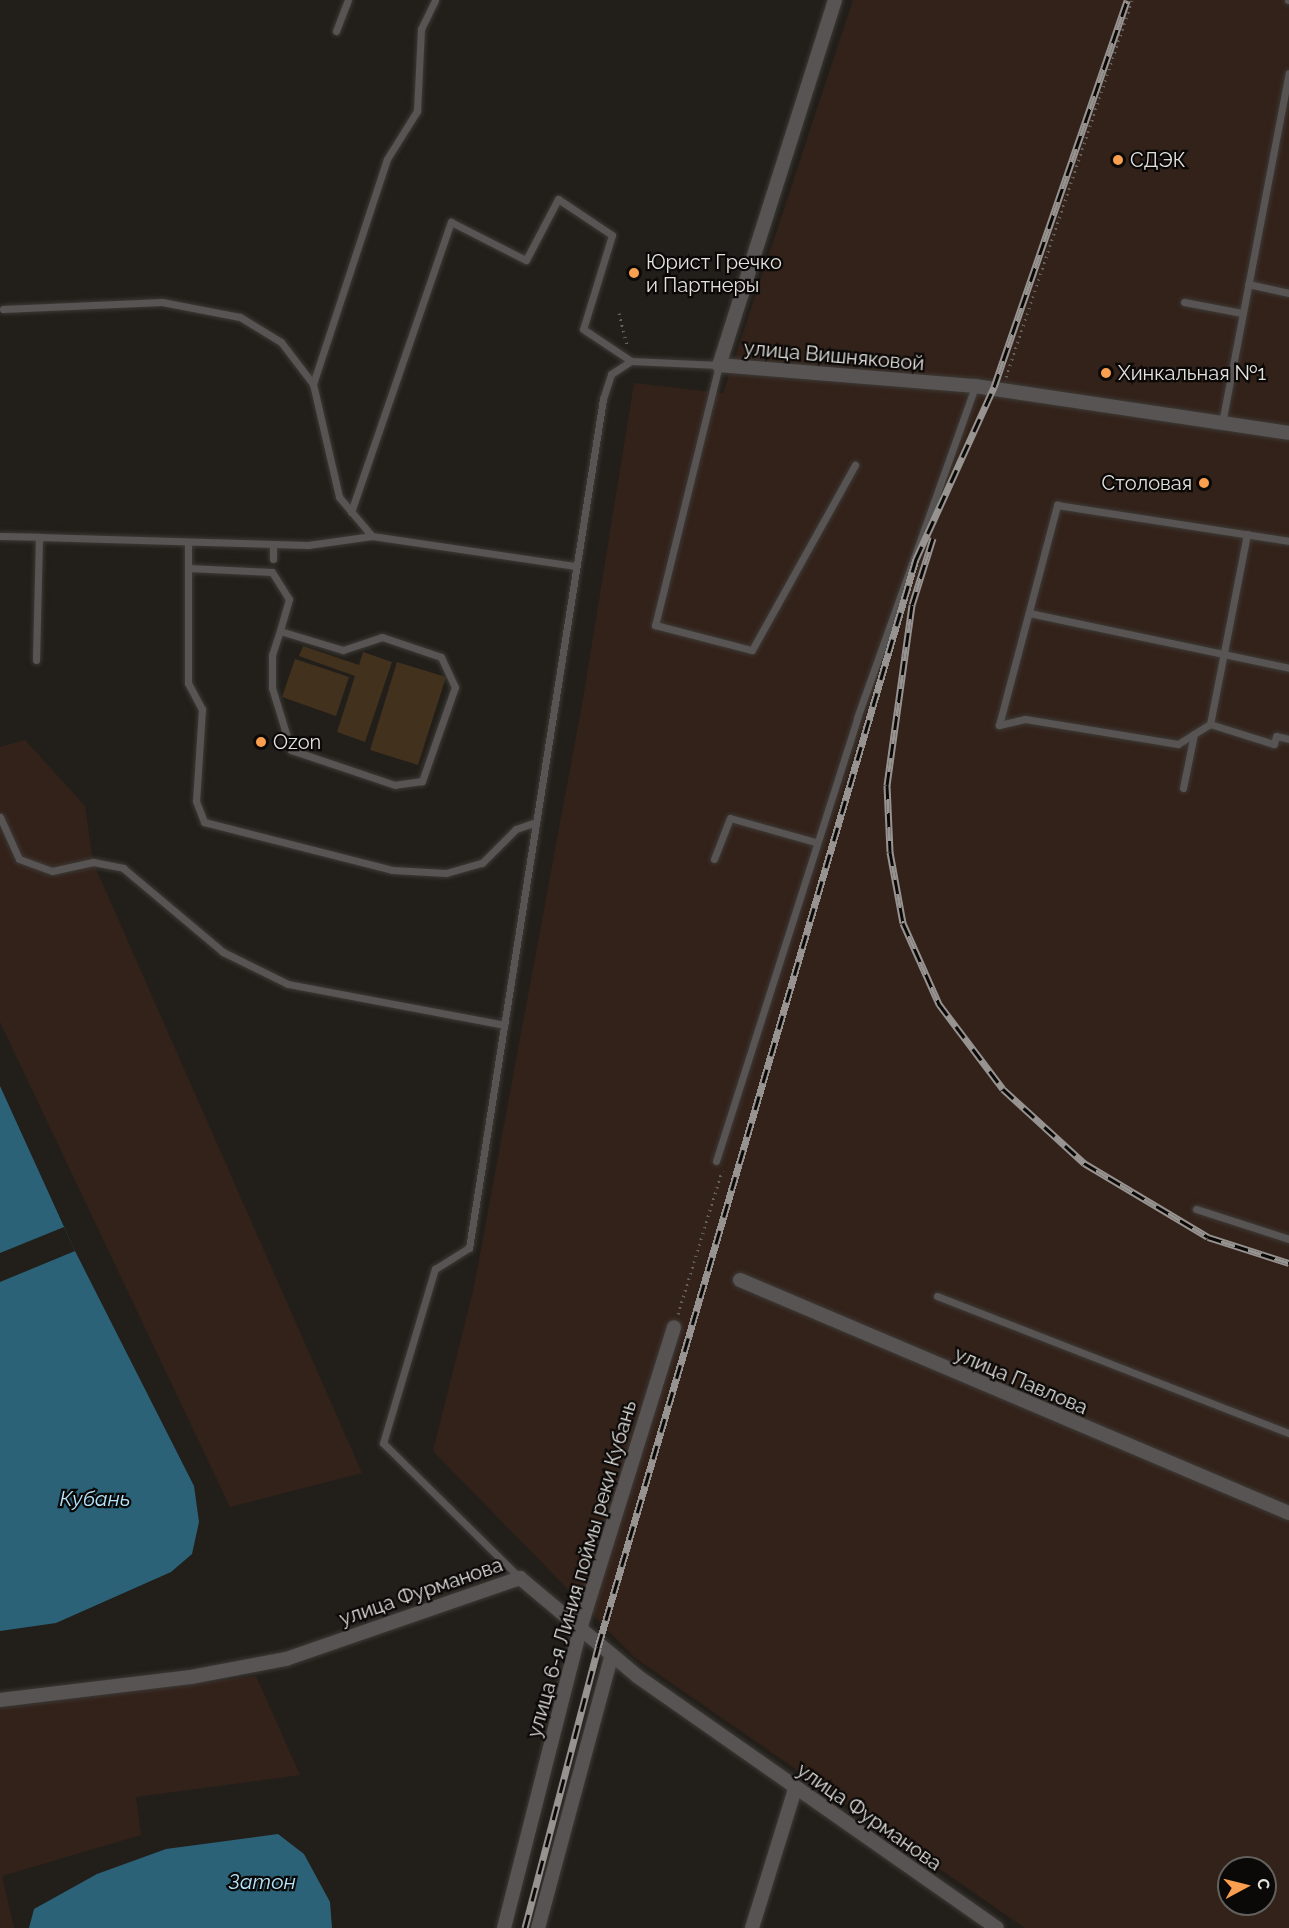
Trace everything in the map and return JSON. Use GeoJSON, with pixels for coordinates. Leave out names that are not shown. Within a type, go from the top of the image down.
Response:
{"type":"FeatureCollection","features":[{"type":"Feature","properties":{"kind":"street","name":"улица Вишняковой"},"geometry":{"type":"LineString","coordinates":[[835,0],[719,365],[975,386],[1008,393],[1289,433]]}},
{"type":"Feature","properties":{"kind":"street","name":"улица Павлова"},"geometry":{"type":"LineString","coordinates":[[740,1280],[1289,1513]]}},
{"type":"Feature","properties":{"kind":"street","name":"улица 6-я Линия поймы реки Кубань"},"geometry":{"type":"LineString","coordinates":[[504,1928],[580,1629],[674,1327]]}},
{"type":"Feature","properties":{"kind":"street","name":"улица Фурманова"},"geometry":{"type":"LineString","coordinates":[[0,1700],[191,1677],[286,1659],[520,1578],[611,1657],[795,1789],[997,1928]]}},
{"type":"Feature","properties":{"kind":"street"},"geometry":{"type":"LineString","coordinates":[[538,1928],[611,1657]]}},
{"type":"Feature","properties":{"kind":"street"},"geometry":{"type":"LineString","coordinates":[[752,1928],[795,1789]]}},
{"type":"Feature","properties":{"kind":"lane"},"geometry":{"type":"LineString","coordinates":[[336,30],[348,0]]}},
{"type":"Feature","properties":{"kind":"lane"},"geometry":{"type":"LineString","coordinates":[[313,384],[387,159],[417,111],[421,29],[435,0]]}},
{"type":"Feature","properties":{"kind":"lane"},"geometry":{"type":"LineString","coordinates":[[1222,423],[1289,73]]}},
{"type":"Feature","properties":{"kind":"lane"},"geometry":{"type":"LineString","coordinates":[[351,512],[451,222],[526,260],[558,199],[612,235],[583,329],[631,361],[719,365],[655,625],[752,650],[855,465]]}},
{"type":"Feature","properties":{"kind":"lane"},"geometry":{"type":"LineString","coordinates":[[1248,284],[1289,293]]}},
{"type":"Feature","properties":{"kind":"lane"},"geometry":{"type":"LineString","coordinates":[[3,309],[162,302],[240,317],[281,342],[313,384],[331,474],[351,512],[372,536]]}},
{"type":"Feature","properties":{"kind":"lane"},"geometry":{"type":"LineString","coordinates":[[1184,302],[1242,313]]}},
{"type":"Feature","properties":{"kind":"lane"},"geometry":{"type":"LineString","coordinates":[[520,1578],[383,1443],[435,1269],[469,1248],[603,399],[611,374],[631,361]]}},
{"type":"Feature","properties":{"kind":"lane"},"geometry":{"type":"LineString","coordinates":[[716,1161],[815,842],[975,386]]}},
{"type":"Feature","properties":{"kind":"lane"},"geometry":{"type":"LineString","coordinates":[[1247,534],[1210,724],[1178,744],[1025,719],[999,725],[1056,505],[1247,534],[1289,541]]}},
{"type":"Feature","properties":{"kind":"lane"},"geometry":{"type":"LineString","coordinates":[[0,536],[273,544],[372,536],[576,566]]}},
{"type":"Feature","properties":{"kind":"lane"},"geometry":{"type":"LineString","coordinates":[[36,660],[39,537]]}},
{"type":"Feature","properties":{"kind":"lane"},"geometry":{"type":"LineString","coordinates":[[188,542],[188,683],[202,710],[196,801],[204,822],[393,870],[446,873],[482,863],[516,829],[536,822]]}},
{"type":"Feature","properties":{"kind":"lane"},"geometry":{"type":"LineString","coordinates":[[273,544],[273,559]]}},
{"type":"Feature","properties":{"kind":"lane"},"geometry":{"type":"LineString","coordinates":[[188,568],[272,572],[289,598],[272,655],[272,688],[291,750],[395,785],[422,781],[455,687],[441,657],[382,637],[343,650],[280,631]]}},
{"type":"Feature","properties":{"kind":"lane"},"geometry":{"type":"LineString","coordinates":[[1029,612],[1289,668]]}},
{"type":"Feature","properties":{"kind":"lane"},"geometry":{"type":"LineString","coordinates":[[1210,724],[1274,744],[1276,736],[1289,739]]}},
{"type":"Feature","properties":{"kind":"lane"},"geometry":{"type":"LineString","coordinates":[[1183,788],[1194,734]]}},
{"type":"Feature","properties":{"kind":"lane"},"geometry":{"type":"LineString","coordinates":[[0,817],[19,859],[52,871],[93,862],[123,868],[222,952],[288,984],[504,1025]]}},
{"type":"Feature","properties":{"kind":"lane"},"geometry":{"type":"LineString","coordinates":[[714,859],[730,818],[815,842]]}},
{"type":"Feature","properties":{"kind":"lane"},"geometry":{"type":"LineString","coordinates":[[1196,1209],[1289,1239]]}},
{"type":"Feature","properties":{"kind":"lane"},"geometry":{"type":"LineString","coordinates":[[937,1296],[1289,1433]]}},
{"type":"Feature","properties":{"kind":"path"},"geometry":{"type":"LineString","coordinates":[[1008,393],[1002,388],[1132,0]]}},
{"type":"Feature","properties":{"kind":"path"},"geometry":{"type":"LineString","coordinates":[[619,313],[631,361]]}},
{"type":"Feature","properties":{"kind":"path"},"geometry":{"type":"LineString","coordinates":[[674,1327],[722,1169],[716,1161]]}},
{"type":"Feature","properties":{"kind":"shaded area"},"geometry":{"type":"Polygon","coordinates":[[[853,0],[1289,0],[1289,1928],[1025,1928],[635,1658],[433,1451],[474,1287],[583,699],[634,383],[723,393],[853,0]]]}},
{"type":"Feature","properties":{"kind":"shaded area"},"geometry":{"type":"Polygon","coordinates":[[[303,646],[359,665],[363,652],[392,662],[365,742],[337,732],[355,676],[299,656],[303,646]]]}},
{"type":"Feature","properties":{"kind":"shaded area"},"geometry":{"type":"Polygon","coordinates":[[[295,659],[349,677],[336,716],[282,697],[295,659]]]}},
{"type":"Feature","properties":{"kind":"shaded area"},"geometry":{"type":"Polygon","coordinates":[[[397,662],[446,677],[418,765],[370,750],[397,662]]]}},
{"type":"Feature","properties":{"kind":"shaded area"},"geometry":{"type":"Polygon","coordinates":[[[25,740],[85,806],[93,862],[362,1473],[230,1507],[0,1022],[0,747],[25,740]]]}},
{"type":"Feature","properties":{"kind":"shaded area"},"geometry":{"type":"Polygon","coordinates":[[[256,1676],[300,1775],[136,1797],[141,1835],[2,1876],[14,1928],[0,1928],[0,1708],[256,1676]]]}},
{"type":"Feature","properties":{"kind":"water","name":"Кубань"},"geometry":{"type":"Polygon","coordinates":[[[0,1086],[75,1251],[194,1486],[199,1522],[192,1554],[171,1572],[56,1623],[0,1631],[0,1086]]]}},
{"type":"Feature","properties":{"kind":"water","name":"Затон"},"geometry":{"type":"Polygon","coordinates":[[[278,1834],[304,1854],[330,1902],[332,1928],[29,1928],[34,1909],[97,1874],[166,1849],[278,1834]]]}},
{"type":"Feature","properties":{"kind":"pier"},"geometry":{"type":"Polygon","coordinates":[[[64,1227],[75,1251],[0,1282],[0,1253],[64,1227]]]}},
{"type":"Feature","properties":{"kind":"railway"},"geometry":{"type":"LineString","coordinates":[[525,1928],[598,1647],[916,559],[994,387],[1127,0]]}},
{"type":"Feature","properties":{"kind":"railway"},"geometry":{"type":"LineString","coordinates":[[933,538],[912,605],[887,785],[890,852],[903,923],[939,1004],[1003,1089],[1084,1163],[1208,1237],[1289,1263]]}},
{"type":"Feature","properties":{"kind":"place","name":"СДЭК"},"geometry":{"type":"Point","coordinates":[1118,160]}},
{"type":"Feature","properties":{"kind":"place","name":"Юрист Гречко и Партнеры"},"geometry":{"type":"Point","coordinates":[634,273]}},
{"type":"Feature","properties":{"kind":"place","name":"Хинкальная №1"},"geometry":{"type":"Point","coordinates":[1106,373]}},
{"type":"Feature","properties":{"kind":"place","name":"Столовая"},"geometry":{"type":"Point","coordinates":[1204,483]}},
{"type":"Feature","properties":{"kind":"place","name":"Ozon"},"geometry":{"type":"Point","coordinates":[261,742]}}]}
